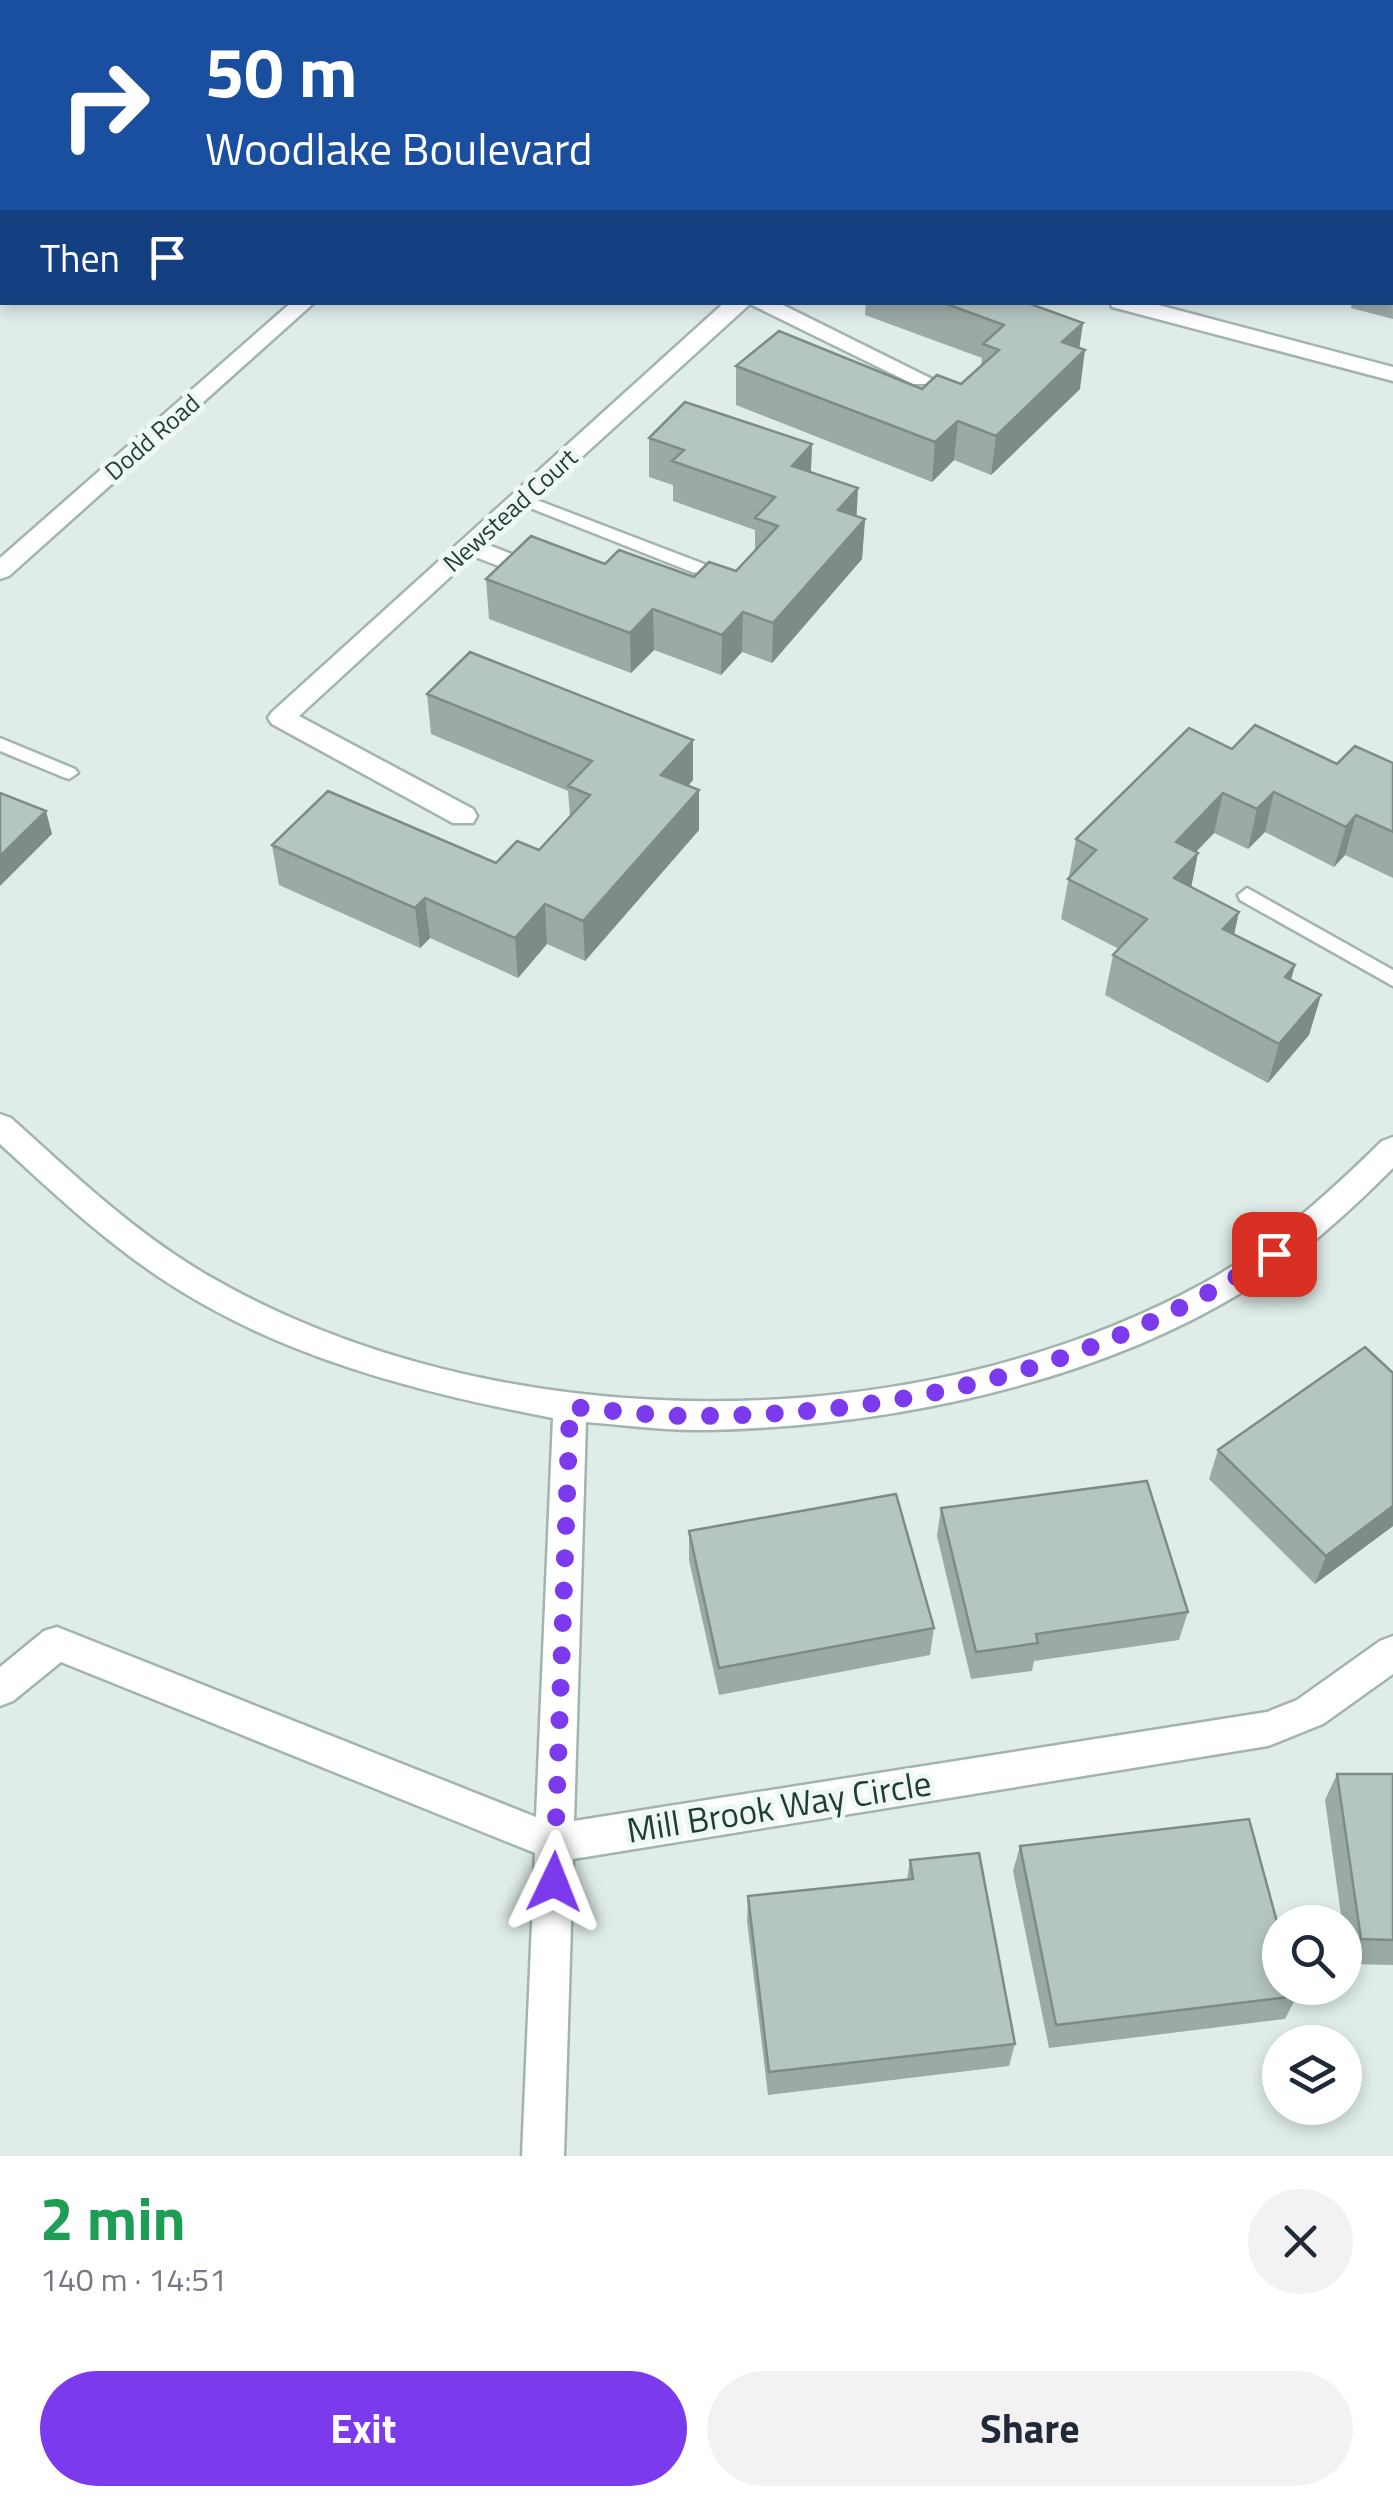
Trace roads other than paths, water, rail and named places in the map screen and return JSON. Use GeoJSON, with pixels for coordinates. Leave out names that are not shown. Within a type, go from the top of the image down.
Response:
{"type":"FeatureCollection","features":[{"type":"Feature","properties":{"kind":"street","name":"Dodd Road"},"geometry":{"type":"LineString","coordinates":[[0,571],[294,305]]}},
{"type":"Feature","properties":{"kind":"street","name":"Newstead Court"},"geometry":{"type":"LineString","coordinates":[[463,816],[280,718],[736,305]]}},
{"type":"Feature","properties":{"kind":"street"},"geometry":{"type":"LineString","coordinates":[[765,305],[921,379]]}},
{"type":"Feature","properties":{"kind":"street"},"geometry":{"type":"LineString","coordinates":[[1131,305],[1393,374]]}},
{"type":"Feature","properties":{"kind":"street"},"geometry":{"type":"LineString","coordinates":[[470,546],[567,584]]}},
{"type":"Feature","properties":{"kind":"street"},"geometry":{"type":"LineString","coordinates":[[0,1126],[108,1223],[196,1285],[264,1321],[377,1364],[499,1396],[570,1407],[688,1416],[776,1414],[907,1400],[1030,1370],[1108,1343],[1213,1293],[1329,1212],[1393,1149]]}},
{"type":"Feature","properties":{"kind":"street"},"geometry":{"type":"LineString","coordinates":[[544,2156],[570,1407]]}},
{"type":"Feature","properties":{"kind":"street"},"geometry":{"type":"LineString","coordinates":[[0,1689],[57,1644],[555,1843]]}},
{"type":"Feature","properties":{"kind":"street","name":"Mill Brook Way Circle"},"geometry":{"type":"LineString","coordinates":[[555,1843],[1268,1730],[1310,1712],[1393,1653]]}},
{"type":"Feature","properties":{"kind":"lane"},"geometry":{"type":"LineString","coordinates":[[521,500],[698,568]]}},
{"type":"Feature","properties":{"kind":"lane"},"geometry":{"type":"LineString","coordinates":[[0,744],[70,773]]}},
{"type":"Feature","properties":{"kind":"lane"},"geometry":{"type":"LineString","coordinates":[[1248,895],[1393,980]]}}]}
